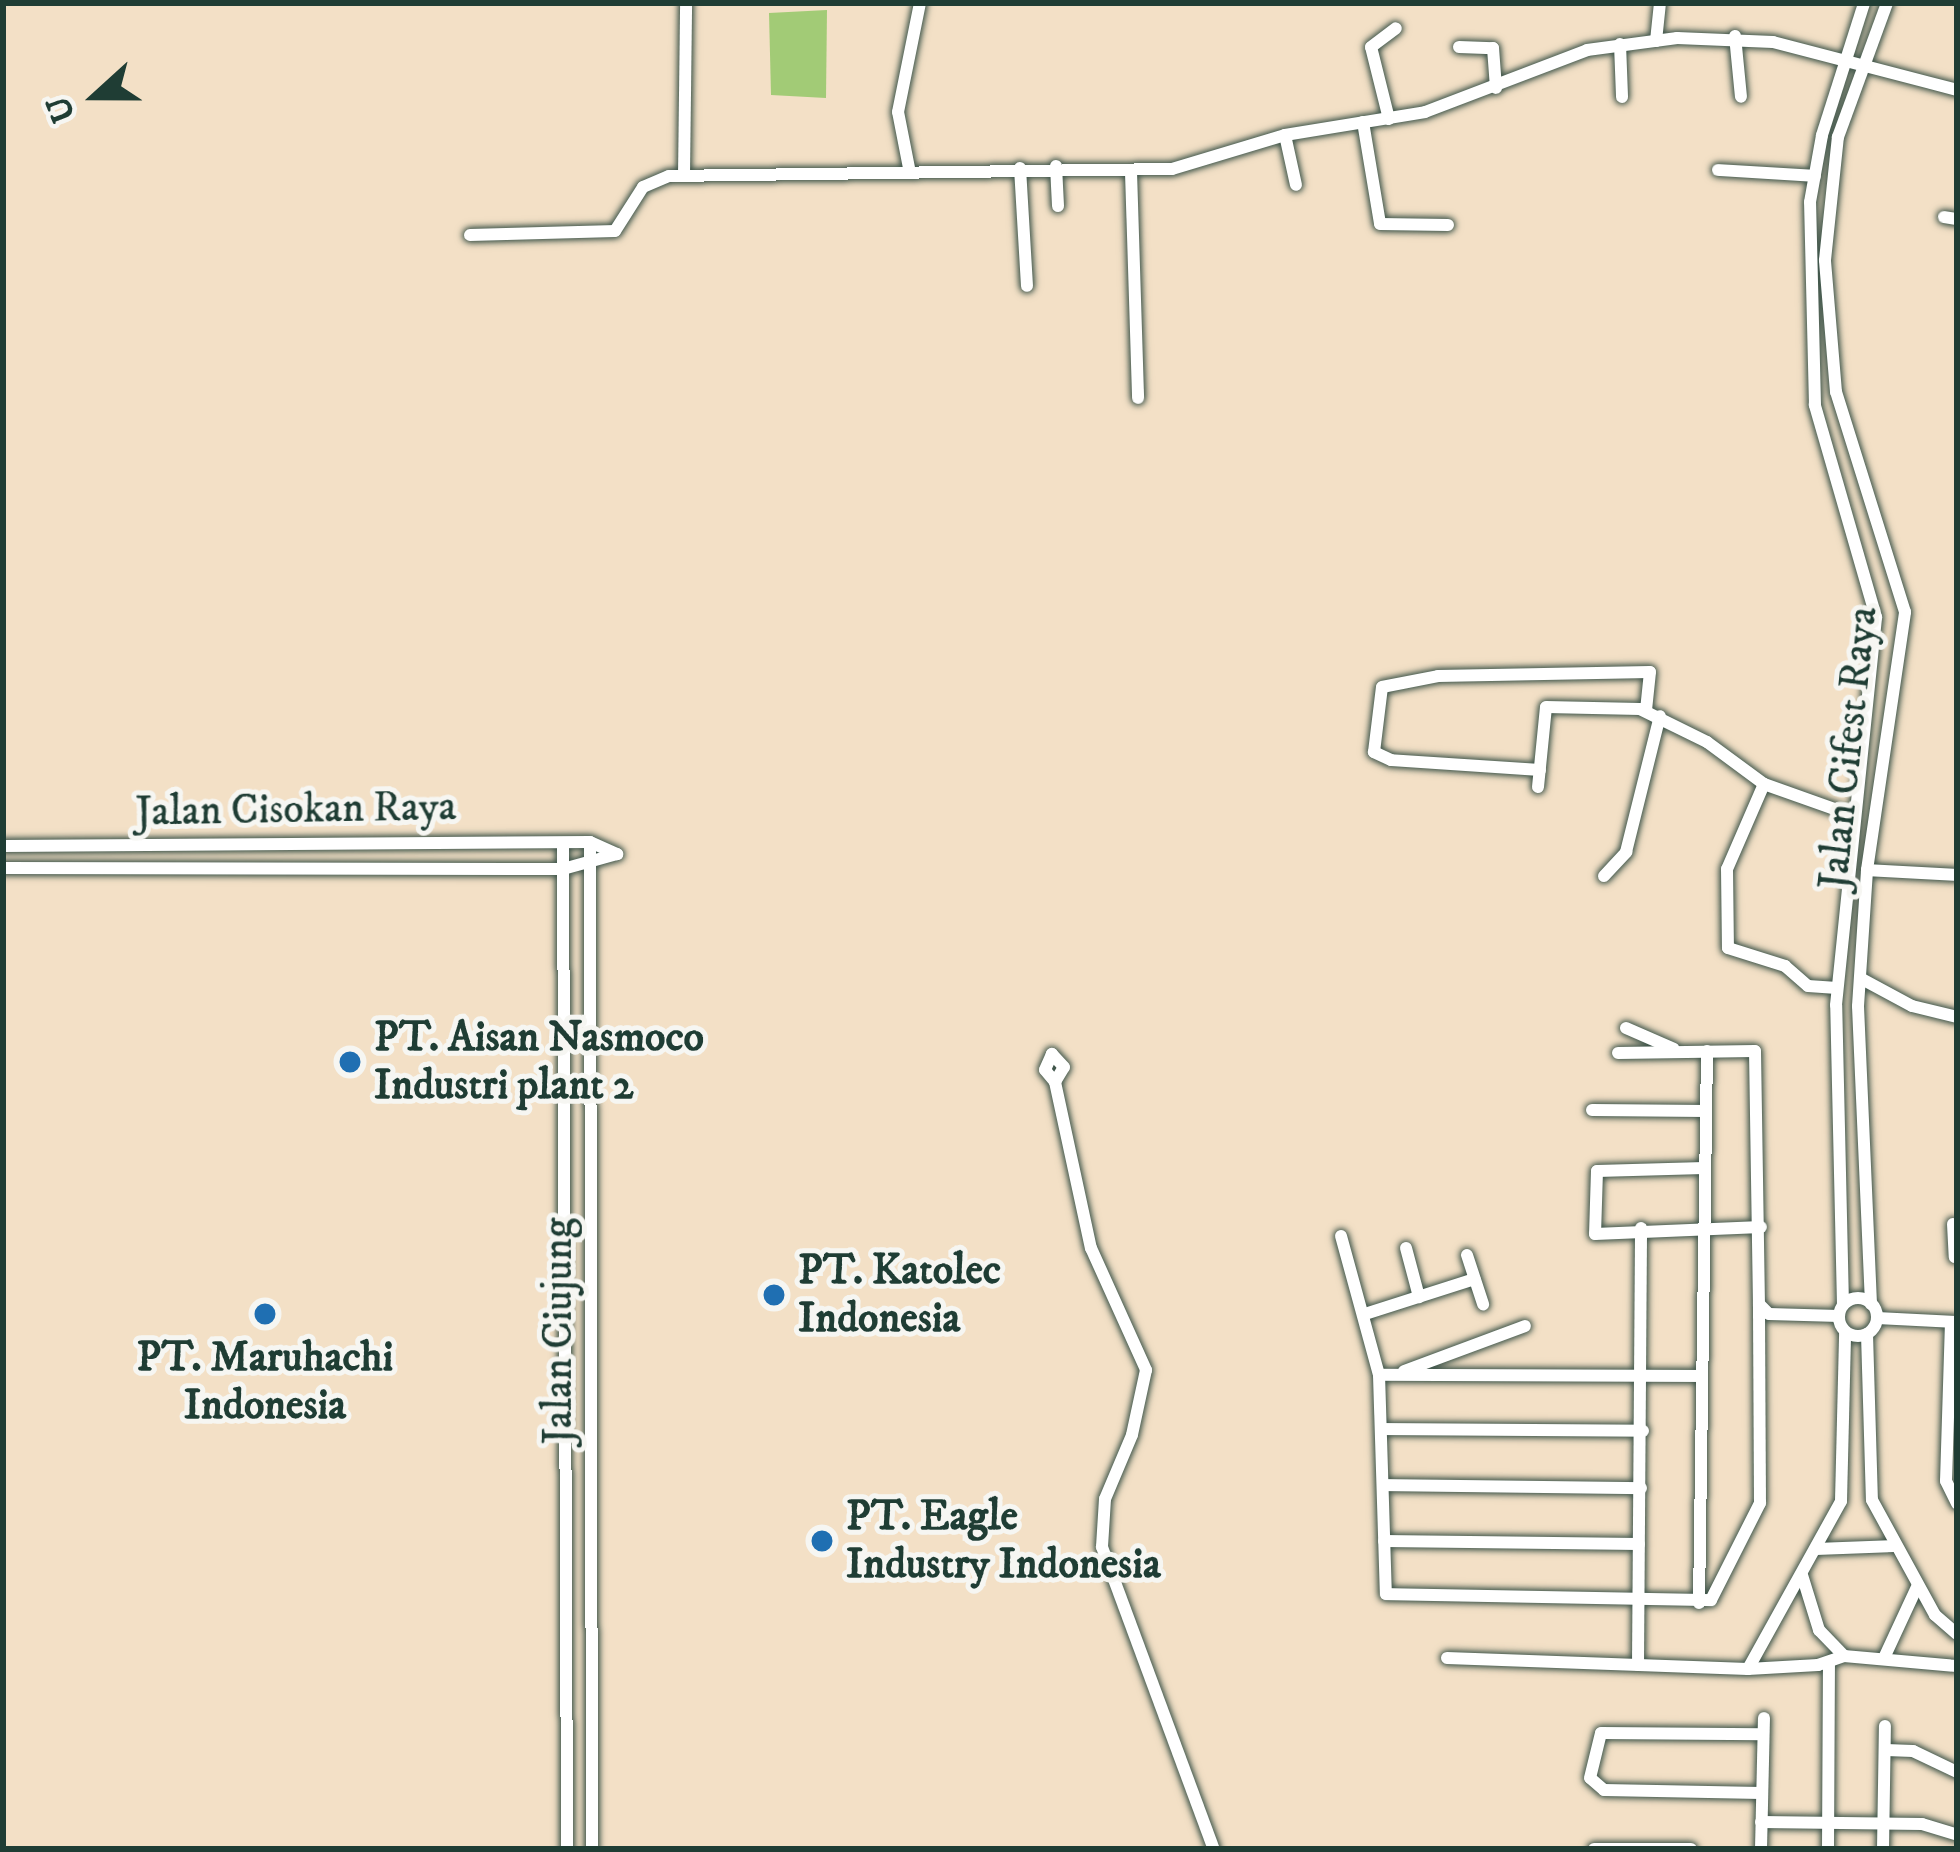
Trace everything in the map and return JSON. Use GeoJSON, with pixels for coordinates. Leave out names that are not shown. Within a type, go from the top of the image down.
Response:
{"type":"FeatureCollection","features":[{"type":"Feature","properties":{"kind":"street"},"geometry":{"type":"LineString","coordinates":[[684,176],[686,3]]}},
{"type":"Feature","properties":{"kind":"street"},"geometry":{"type":"LineString","coordinates":[[910,173],[898,112],[920,3]]}},
{"type":"Feature","properties":{"kind":"street"},"geometry":{"type":"LineString","coordinates":[[1656,41],[1660,3]]}},
{"type":"Feature","properties":{"kind":"street","name":"Jalan Cifest Raya"},"geometry":{"type":"LineString","coordinates":[[1845,1332],[1836,1005],[1876,617],[1816,404],[1815,176],[1864,3]]}},
{"type":"Feature","properties":{"kind":"street","name":"Jalan Cifest Raya"},"geometry":{"type":"LineString","coordinates":[[1871,1304],[1858,1006],[1867,870],[1905,612],[1837,392],[1826,277],[1838,137],[1887,3]]}},
{"type":"Feature","properties":{"kind":"street"},"geometry":{"type":"LineString","coordinates":[[1389,118],[1371,47],[1396,28]]}},
{"type":"Feature","properties":{"kind":"street"},"geometry":{"type":"LineString","coordinates":[[470,236],[614,231],[644,187],[684,176],[1056,166],[1131,172],[1172,169],[1285,135],[1389,118],[1496,88],[1619,44],[1735,36],[1957,90]]}},
{"type":"Feature","properties":{"kind":"street"},"geometry":{"type":"LineString","coordinates":[[1735,36],[1741,97]]}},
{"type":"Feature","properties":{"kind":"street"},"geometry":{"type":"LineString","coordinates":[[1619,44],[1622,97]]}},
{"type":"Feature","properties":{"kind":"street"},"geometry":{"type":"LineString","coordinates":[[1459,47],[1493,48],[1496,88]]}},
{"type":"Feature","properties":{"kind":"street"},"geometry":{"type":"LineString","coordinates":[[1363,122],[1380,224],[1448,225]]}},
{"type":"Feature","properties":{"kind":"street"},"geometry":{"type":"LineString","coordinates":[[1285,135],[1296,185]]}},
{"type":"Feature","properties":{"kind":"street"},"geometry":{"type":"LineString","coordinates":[[1056,166],[1058,206]]}},
{"type":"Feature","properties":{"kind":"street"},"geometry":{"type":"LineString","coordinates":[[1020,169],[1027,286]]}},
{"type":"Feature","properties":{"kind":"street"},"geometry":{"type":"LineString","coordinates":[[1718,170],[1815,176]]}},
{"type":"Feature","properties":{"kind":"street"},"geometry":{"type":"LineString","coordinates":[[1131,172],[1138,398]]}},
{"type":"Feature","properties":{"kind":"street"},"geometry":{"type":"LineString","coordinates":[[1540,770],[1374,752],[1382,687],[1438,676],[1650,672],[1653,713],[1626,852],[1604,877]]}},
{"type":"Feature","properties":{"kind":"street"},"geometry":{"type":"LineString","coordinates":[[1538,787],[1546,707],[1653,713],[1764,784],[1854,817]]}},
{"type":"Feature","properties":{"kind":"street"},"geometry":{"type":"LineString","coordinates":[[1764,784],[1727,869],[1728,948],[1785,966],[1808,986],[1837,988]]}},
{"type":"Feature","properties":{"kind":"street"},"geometry":{"type":"LineString","coordinates":[[563,842],[567,1849]]}},
{"type":"Feature","properties":{"kind":"street"},"geometry":{"type":"LineString","coordinates":[[590,842],[617,854],[590,867]]}},
{"type":"Feature","properties":{"kind":"street","name":"Jalan Cisokan Raya"},"geometry":{"type":"LineString","coordinates":[[3,846],[590,842]]}},
{"type":"Feature","properties":{"kind":"street","name":"Jalan Ciujung"},"geometry":{"type":"LineString","coordinates":[[590,842],[592,1849]]}},
{"type":"Feature","properties":{"kind":"street","name":"Jalan Cisokan Raya"},"geometry":{"type":"LineString","coordinates":[[3,868],[590,867]]}},
{"type":"Feature","properties":{"kind":"street"},"geometry":{"type":"LineString","coordinates":[[1867,870],[1957,875]]}},
{"type":"Feature","properties":{"kind":"street"},"geometry":{"type":"LineString","coordinates":[[1860,978],[1912,1006],[1957,1017]]}},
{"type":"Feature","properties":{"kind":"street"},"geometry":{"type":"LineString","coordinates":[[1836,1005],[1858,1006]]}},
{"type":"Feature","properties":{"kind":"street"},"geometry":{"type":"LineString","coordinates":[[1626,1028],[1680,1052]]}},
{"type":"Feature","properties":{"kind":"street"},"geometry":{"type":"LineString","coordinates":[[1699,1603],[1708,1052]]}},
{"type":"Feature","properties":{"kind":"street"},"geometry":{"type":"LineString","coordinates":[[1341,1237],[1379,1375],[1384,1541],[1391,1597],[1712,1600],[1760,1502],[1756,1054],[1618,1053]]}},
{"type":"Feature","properties":{"kind":"street"},"geometry":{"type":"LineString","coordinates":[[1055,1082],[1091,1248],[1146,1370],[1132,1435],[1105,1499],[1102,1547],[1214,1849]]}},
{"type":"Feature","properties":{"kind":"street"},"geometry":{"type":"LineString","coordinates":[[1592,1110],[1706,1111]]}},
{"type":"Feature","properties":{"kind":"street"},"geometry":{"type":"LineString","coordinates":[[1704,1168],[1597,1171],[1596,1235],[1641,1228],[1761,1227]]}},
{"type":"Feature","properties":{"kind":"street"},"geometry":{"type":"LineString","coordinates":[[1953,1224],[1955,1251]]}},
{"type":"Feature","properties":{"kind":"street"},"geometry":{"type":"LineString","coordinates":[[1638,1665],[1641,1228]]}},
{"type":"Feature","properties":{"kind":"street"},"geometry":{"type":"LineString","coordinates":[[1406,1248],[1419,1297]]}},
{"type":"Feature","properties":{"kind":"street"},"geometry":{"type":"LineString","coordinates":[[1467,1255],[1483,1304]]}},
{"type":"Feature","properties":{"kind":"street"},"geometry":{"type":"LineString","coordinates":[[1365,1314],[1474,1279]]}},
{"type":"Feature","properties":{"kind":"street"},"geometry":{"type":"LineString","coordinates":[[1760,1304],[1769,1314],[1841,1311],[1871,1304],[1877,1318]]}},
{"type":"Feature","properties":{"kind":"street"},"geometry":{"type":"LineString","coordinates":[[1877,1318],[1954,1322],[1946,1481],[1957,1504]]}},
{"type":"Feature","properties":{"kind":"street"},"geometry":{"type":"LineString","coordinates":[[1877,1318],[1867,1334],[1870,1491],[1917,1587],[1957,1634]]}},
{"type":"Feature","properties":{"kind":"street"},"geometry":{"type":"LineString","coordinates":[[1404,1372],[1525,1326]]}},
{"type":"Feature","properties":{"kind":"street"},"geometry":{"type":"LineString","coordinates":[[1748,1669],[1841,1501],[1845,1332],[1867,1334]]}},
{"type":"Feature","properties":{"kind":"street"},"geometry":{"type":"LineString","coordinates":[[1379,1375],[1701,1376]]}},
{"type":"Feature","properties":{"kind":"street"},"geometry":{"type":"LineString","coordinates":[[1383,1429],[1643,1431]]}},
{"type":"Feature","properties":{"kind":"street"},"geometry":{"type":"LineString","coordinates":[[1384,1485],[1641,1488]]}},
{"type":"Feature","properties":{"kind":"street"},"geometry":{"type":"LineString","coordinates":[[1384,1541],[1640,1544]]}},
{"type":"Feature","properties":{"kind":"street"},"geometry":{"type":"LineString","coordinates":[[1816,1549],[1894,1546]]}},
{"type":"Feature","properties":{"kind":"street"},"geometry":{"type":"LineString","coordinates":[[1802,1574],[1803,1597],[1820,1630],[1844,1656]]}},
{"type":"Feature","properties":{"kind":"street"},"geometry":{"type":"LineString","coordinates":[[1884,1658],[1917,1587]]}},
{"type":"Feature","properties":{"kind":"street"},"geometry":{"type":"LineString","coordinates":[[1447,1658],[1748,1669],[1829,1663],[1844,1656],[1957,1666]]}},
{"type":"Feature","properties":{"kind":"street"},"geometry":{"type":"LineString","coordinates":[[1828,1849],[1829,1663]]}},
{"type":"Feature","properties":{"kind":"street"},"geometry":{"type":"LineString","coordinates":[[1761,1849],[1763,1718]]}},
{"type":"Feature","properties":{"kind":"street"},"geometry":{"type":"LineString","coordinates":[[1883,1849],[1886,1726]]}},
{"type":"Feature","properties":{"kind":"street"},"geometry":{"type":"LineString","coordinates":[[1761,1793],[1604,1790],[1590,1778],[1601,1733],[1763,1734]]}},
{"type":"Feature","properties":{"kind":"street"},"geometry":{"type":"LineString","coordinates":[[1886,1750],[1913,1750],[1957,1772]]}},
{"type":"Feature","properties":{"kind":"street"},"geometry":{"type":"LineString","coordinates":[[1761,1822],[1922,1824],[1957,1835]]}},
{"type":"Feature","properties":{"kind":"street"},"geometry":{"type":"LineString","coordinates":[[1594,1849],[1690,1849]]}},
{"type":"Feature","properties":{"kind":"green space"},"geometry":{"type":"Polygon","coordinates":[[[827,10],[826,98],[771,95],[769,13],[827,10]]]}},
{"type":"Feature","properties":{"kind":"place","name":"PT. Aisan Nasmoco Industri plant 2"},"geometry":{"type":"Point","coordinates":[350,1062]}},
{"type":"Feature","properties":{"kind":"place","name":"PT. Katolec Indonesia"},"geometry":{"type":"Point","coordinates":[774,1295]}},
{"type":"Feature","properties":{"kind":"place","name":"PT. Maruhachi Indonesia"},"geometry":{"type":"Point","coordinates":[265,1314]}},
{"type":"Feature","properties":{"kind":"place","name":"PT. Eagle Industry Indonesia"},"geometry":{"type":"Point","coordinates":[822,1541]}}]}
